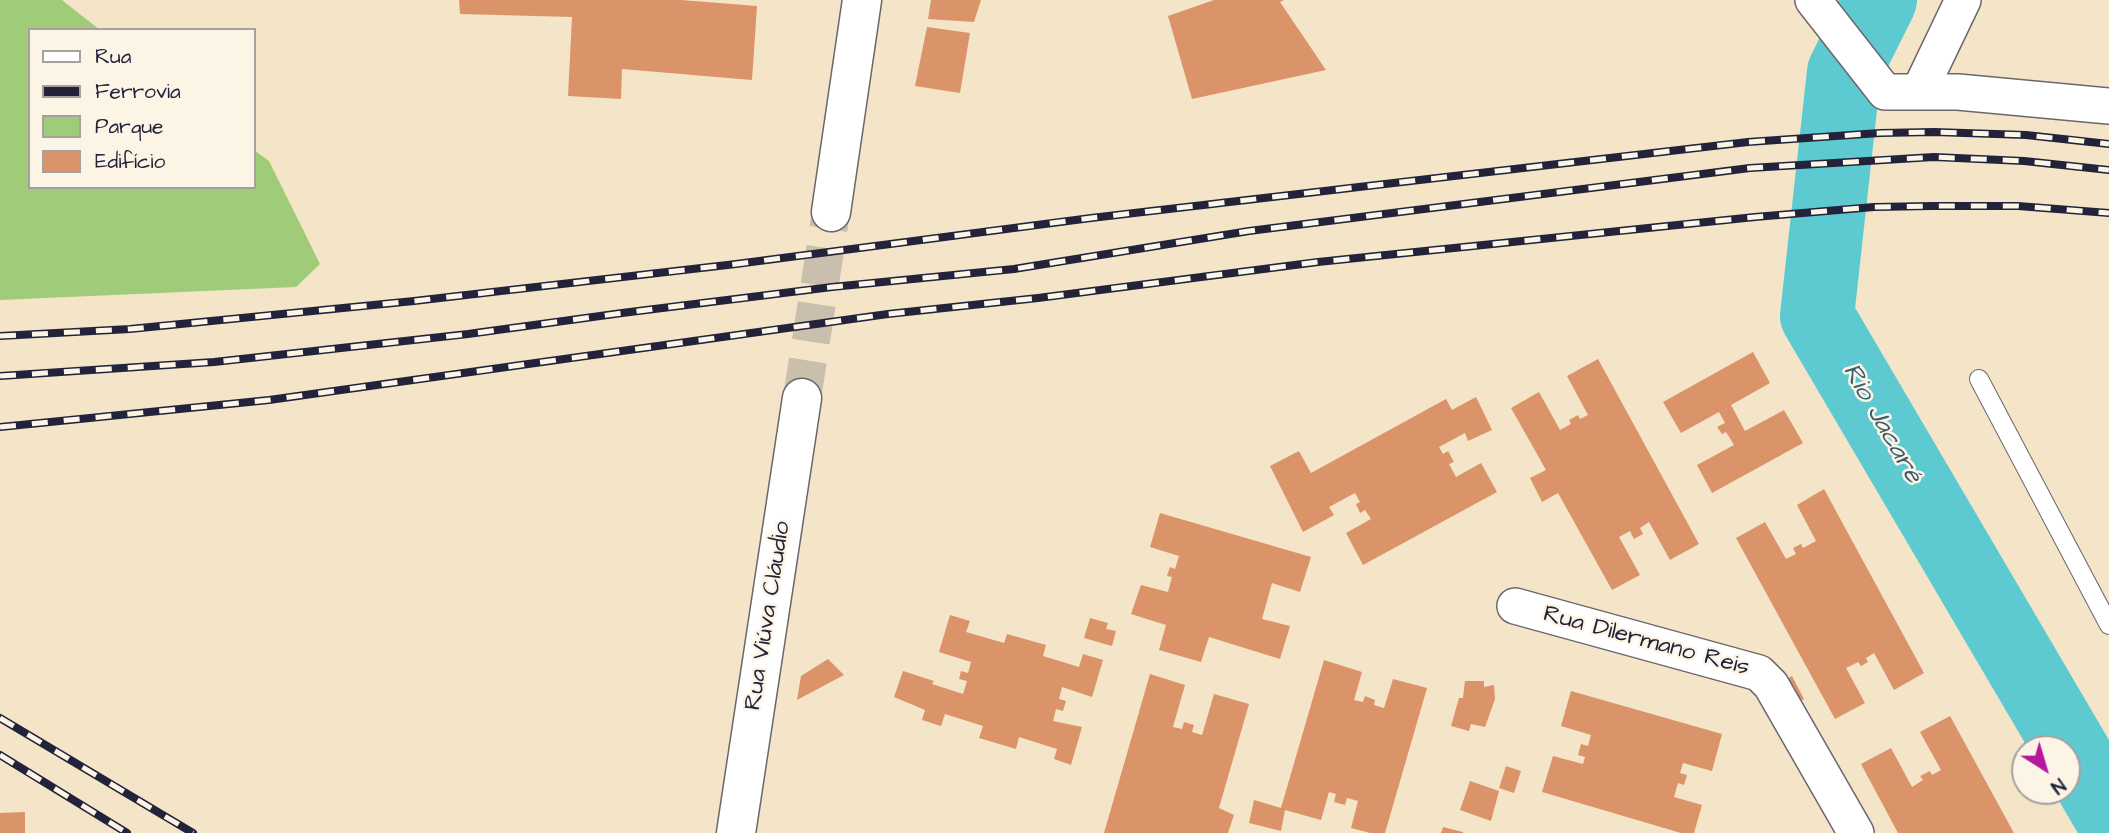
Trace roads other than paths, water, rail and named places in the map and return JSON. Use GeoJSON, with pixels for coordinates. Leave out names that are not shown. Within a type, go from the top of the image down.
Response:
{"type":"FeatureCollection","features":[{"type":"Feature","properties":{"kind":"street"},"geometry":{"type":"LineString","coordinates":[[831,212],[862,0]]}},
{"type":"Feature","properties":{"kind":"street"},"geometry":{"type":"LineString","coordinates":[[1902,92],[1963,0]]}},
{"type":"Feature","properties":{"kind":"street"},"geometry":{"type":"LineString","coordinates":[[1818,4],[1902,92],[1958,92],[2109,106]]}},
{"type":"Feature","properties":{"kind":"street","name":"Rua Viúva Cláudio"},"geometry":{"type":"LineString","coordinates":[[736,833],[802,398]]}},
{"type":"Feature","properties":{"kind":"street","name":"Rua Dilermano Reis"},"geometry":{"type":"LineString","coordinates":[[1515,606],[1759,673],[1771,685],[1856,833]]}},
{"type":"Feature","properties":{"kind":"lane"},"geometry":{"type":"LineString","coordinates":[[1979,379],[2109,625]]}},
{"type":"Feature","properties":{"kind":"waterway","name":"Rio Jacaré"},"geometry":{"type":"LineString","coordinates":[[1880,0],[1844,72],[1817,316],[2109,813]]}},
{"type":"Feature","properties":{"kind":"tunnel"},"geometry":{"type":"LineString","coordinates":[[802,398],[831,212]]}},
{"type":"Feature","properties":{"kind":"railway"},"geometry":{"type":"LineString","coordinates":[[0,336],[130,329],[414,301],[736,264],[1091,218],[1748,142],[1934,132],[2026,135],[2109,144]]}},
{"type":"Feature","properties":{"kind":"railway"},"geometry":{"type":"LineString","coordinates":[[0,376],[214,362],[468,334],[832,287],[1014,269],[1249,231],[1750,168],[1934,157],[2024,161],[2109,170]]}},
{"type":"Feature","properties":{"kind":"railway"},"geometry":{"type":"LineString","coordinates":[[0,427],[269,400],[888,314],[1038,298],[1318,262],[1755,217],[1874,207],[1933,206],[2018,206],[2109,213]]}},
{"type":"Feature","properties":{"kind":"railway"},"geometry":{"type":"LineString","coordinates":[[0,718],[193,833]]}},
{"type":"Feature","properties":{"kind":"railway"},"geometry":{"type":"LineString","coordinates":[[0,755],[127,833]]}}]}
